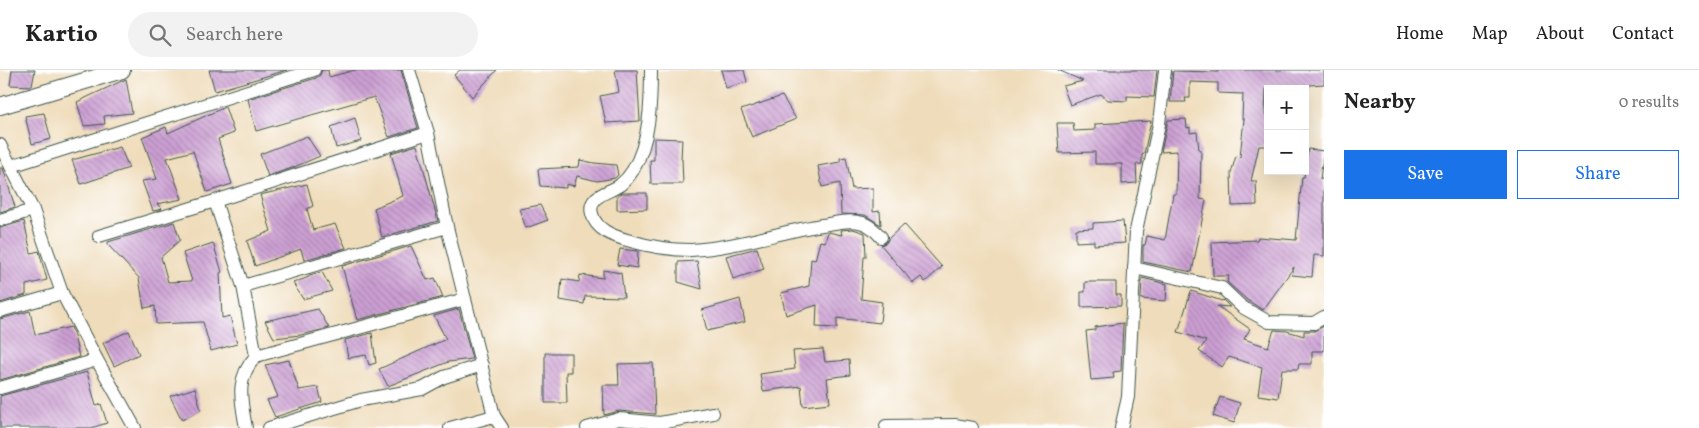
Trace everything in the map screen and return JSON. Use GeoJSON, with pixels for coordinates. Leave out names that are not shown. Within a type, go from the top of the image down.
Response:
{"type":"FeatureCollection","features":[{"type":"Feature","properties":{"kind":"street"},"geometry":{"type":"LineString","coordinates":[[0,106],[122,70]]}},
{"type":"Feature","properties":{"kind":"street"},"geometry":{"type":"LineString","coordinates":[[11,166],[314,70]]}},
{"type":"Feature","properties":{"kind":"street"},"geometry":{"type":"LineString","coordinates":[[409,70],[428,133],[447,227],[494,416],[502,428]]}},
{"type":"Feature","properties":{"kind":"street"},"geometry":{"type":"LineString","coordinates":[[651,70],[651,99],[644,145],[633,170],[621,184],[597,197],[592,204],[592,214],[598,225],[610,235],[639,244],[690,250],[717,247],[802,228],[846,222],[862,223],[874,228],[881,237]]}},
{"type":"Feature","properties":{"kind":"street"},"geometry":{"type":"LineString","coordinates":[[1121,428],[1128,397],[1136,231],[1159,124],[1165,70]]}},
{"type":"Feature","properties":{"kind":"street"},"geometry":{"type":"LineString","coordinates":[[99,236],[428,133]]}},
{"type":"Feature","properties":{"kind":"street"},"geometry":{"type":"LineString","coordinates":[[0,145],[33,210],[62,293],[135,428]]}},
{"type":"Feature","properties":{"kind":"street"},"geometry":{"type":"LineString","coordinates":[[215,201],[243,286],[256,356]]}},
{"type":"Feature","properties":{"kind":"street"},"geometry":{"type":"LineString","coordinates":[[0,220],[33,210]]}},
{"type":"Feature","properties":{"kind":"street"},"geometry":{"type":"LineString","coordinates":[[243,286],[447,227]]}},
{"type":"Feature","properties":{"kind":"street"},"geometry":{"type":"LineString","coordinates":[[1134,268],[1222,288],[1242,307],[1269,322],[1314,323],[1324,317]]}},
{"type":"Feature","properties":{"kind":"street"},"geometry":{"type":"LineString","coordinates":[[0,311],[62,293]]}},
{"type":"Feature","properties":{"kind":"street"},"geometry":{"type":"LineString","coordinates":[[246,428],[241,382],[247,366],[256,356],[465,298]]}},
{"type":"Feature","properties":{"kind":"street"},"geometry":{"type":"LineString","coordinates":[[0,388],[97,360]]}},
{"type":"Feature","properties":{"kind":"street"},"geometry":{"type":"LineString","coordinates":[[269,428],[361,400],[422,389],[444,377],[482,365]]}},
{"type":"Feature","properties":{"kind":"street"},"geometry":{"type":"LineString","coordinates":[[587,428],[619,419],[660,423],[713,413]]}},
{"type":"Feature","properties":{"kind":"street"},"geometry":{"type":"LineString","coordinates":[[450,428],[494,416]]}},
{"type":"Feature","properties":{"kind":"street"},"geometry":{"type":"LineString","coordinates":[[886,426],[955,425],[972,428]]}},
{"type":"Feature","properties":{"kind":"building"},"geometry":{"type":"Polygon","coordinates":[[[12,70],[35,70],[32,86],[10,85],[12,70]]]}},
{"type":"Feature","properties":{"kind":"building"},"geometry":{"type":"Polygon","coordinates":[[[209,70],[287,70],[215,91],[209,70]]]}},
{"type":"Feature","properties":{"kind":"building"},"geometry":{"type":"Polygon","coordinates":[[[322,70],[328,70],[329,77],[355,70],[401,70],[418,128],[389,137],[374,97],[256,131],[248,99],[316,78],[322,70]]]}},
{"type":"Feature","properties":{"kind":"building"},"geometry":{"type":"Polygon","coordinates":[[[460,70],[497,70],[472,97],[454,75],[460,70]]]}},
{"type":"Feature","properties":{"kind":"building"},"geometry":{"type":"Polygon","coordinates":[[[615,70],[637,70],[640,121],[606,123],[600,96],[619,92],[615,70]]]}},
{"type":"Feature","properties":{"kind":"building"},"geometry":{"type":"Polygon","coordinates":[[[721,70],[744,70],[747,82],[726,88],[721,70]]]}},
{"type":"Feature","properties":{"kind":"building"},"geometry":{"type":"Polygon","coordinates":[[[1058,70],[1157,70],[1154,97],[1127,96],[1127,101],[1108,100],[1101,94],[1070,105],[1063,86],[1083,81],[1058,70]]]}},
{"type":"Feature","properties":{"kind":"building"},"geometry":{"type":"Polygon","coordinates":[[[1218,70],[1324,70],[1324,84],[1264,85],[1264,146],[1259,146],[1251,181],[1256,181],[1257,205],[1232,206],[1231,173],[1236,156],[1240,157],[1244,119],[1242,119],[1243,94],[1218,93],[1218,83],[1190,82],[1190,98],[1185,98],[1186,102],[1170,102],[1173,71],[1218,72],[1218,70]]]}},
{"type":"Feature","properties":{"kind":"building"},"geometry":{"type":"Polygon","coordinates":[[[126,79],[132,113],[104,116],[105,124],[84,126],[77,102],[126,79]]]}},
{"type":"Feature","properties":{"kind":"building"},"geometry":{"type":"Polygon","coordinates":[[[782,96],[796,119],[752,137],[741,110],[782,96]]]}},
{"type":"Feature","properties":{"kind":"building"},"geometry":{"type":"Polygon","coordinates":[[[225,107],[234,133],[218,139],[232,184],[207,192],[193,151],[167,158],[182,199],[157,204],[162,209],[153,211],[142,181],[157,179],[142,137],[166,127],[168,133],[225,107]]]}},
{"type":"Feature","properties":{"kind":"building"},"geometry":{"type":"Polygon","coordinates":[[[44,113],[51,139],[32,144],[25,116],[44,113]]]}},
{"type":"Feature","properties":{"kind":"building"},"geometry":{"type":"Polygon","coordinates":[[[355,118],[361,141],[336,148],[331,127],[355,118]]]}},
{"type":"Feature","properties":{"kind":"building"},"geometry":{"type":"Polygon","coordinates":[[[1186,119],[1187,128],[1190,127],[1190,133],[1197,132],[1199,150],[1201,150],[1200,199],[1206,200],[1192,272],[1143,262],[1143,245],[1145,245],[1147,236],[1165,240],[1173,194],[1176,194],[1177,151],[1161,152],[1168,120],[1186,119]]]}},
{"type":"Feature","properties":{"kind":"building"},"geometry":{"type":"Polygon","coordinates":[[[1151,121],[1144,154],[1142,155],[1142,164],[1136,164],[1137,183],[1122,184],[1122,164],[1095,164],[1095,152],[1059,153],[1057,123],[1073,123],[1074,131],[1095,130],[1095,124],[1151,121]]]}},
{"type":"Feature","properties":{"kind":"building"},"geometry":{"type":"Polygon","coordinates":[[[307,136],[320,156],[268,176],[260,154],[307,136]]]}},
{"type":"Feature","properties":{"kind":"building"},"geometry":{"type":"Polygon","coordinates":[[[654,138],[682,139],[683,184],[651,184],[650,160],[654,160],[654,138]]]}},
{"type":"Feature","properties":{"kind":"building"},"geometry":{"type":"Polygon","coordinates":[[[417,145],[438,221],[382,237],[374,208],[403,196],[391,153],[417,145]]]}},
{"type":"Feature","properties":{"kind":"building"},"geometry":{"type":"Polygon","coordinates":[[[120,147],[129,168],[81,184],[72,160],[120,147]]]}},
{"type":"Feature","properties":{"kind":"building"},"geometry":{"type":"Polygon","coordinates":[[[1309,149],[1324,151],[1320,179],[1324,179],[1324,256],[1314,255],[1312,277],[1292,275],[1294,267],[1263,310],[1247,300],[1227,282],[1229,276],[1213,276],[1212,242],[1257,240],[1258,237],[1296,240],[1302,177],[1304,175],[1309,175],[1309,149]]]}},
{"type":"Feature","properties":{"kind":"building"},"geometry":{"type":"Polygon","coordinates":[[[846,157],[852,189],[873,188],[873,212],[880,211],[881,225],[865,215],[841,214],[840,183],[822,187],[818,166],[840,162],[840,158],[846,157]]]}},
{"type":"Feature","properties":{"kind":"building"},"geometry":{"type":"Polygon","coordinates":[[[580,160],[616,165],[618,175],[615,178],[597,181],[577,176],[574,186],[566,184],[566,188],[540,186],[538,169],[579,167],[580,160]]]}},
{"type":"Feature","properties":{"kind":"building"},"geometry":{"type":"Polygon","coordinates":[[[0,168],[3,168],[15,207],[0,212],[0,168]]]}},
{"type":"Feature","properties":{"kind":"building"},"geometry":{"type":"Polygon","coordinates":[[[307,184],[313,206],[307,209],[313,230],[335,224],[346,248],[304,260],[301,249],[255,266],[247,241],[271,231],[260,195],[307,184]]]}},
{"type":"Feature","properties":{"kind":"building"},"geometry":{"type":"Polygon","coordinates":[[[622,193],[647,193],[647,209],[617,210],[617,196],[622,193]]]}},
{"type":"Feature","properties":{"kind":"building"},"geometry":{"type":"Polygon","coordinates":[[[540,205],[548,220],[526,228],[519,209],[540,205]]]}},
{"type":"Feature","properties":{"kind":"building"},"geometry":{"type":"Polygon","coordinates":[[[24,221],[31,253],[39,251],[47,280],[26,285],[26,295],[0,303],[0,228],[24,221]]]}},
{"type":"Feature","properties":{"kind":"building"},"geometry":{"type":"Polygon","coordinates":[[[1123,221],[1125,243],[1094,245],[1094,241],[1076,242],[1076,229],[1093,228],[1093,223],[1123,221]]]}},
{"type":"Feature","properties":{"kind":"building"},"geometry":{"type":"Polygon","coordinates":[[[174,222],[180,240],[161,257],[168,282],[192,281],[183,253],[213,243],[222,272],[220,273],[222,318],[230,316],[237,344],[211,351],[203,322],[156,324],[155,306],[144,308],[139,278],[108,245],[108,242],[174,222]]]}},
{"type":"Feature","properties":{"kind":"building"},"geometry":{"type":"Polygon","coordinates":[[[904,224],[942,267],[925,282],[921,277],[913,283],[881,245],[886,243],[904,224]]]}},
{"type":"Feature","properties":{"kind":"building"},"geometry":{"type":"Polygon","coordinates":[[[853,229],[865,233],[866,257],[864,257],[861,299],[882,302],[880,323],[837,318],[837,328],[816,327],[817,305],[786,315],[781,293],[809,286],[811,259],[815,260],[820,241],[825,242],[828,232],[842,235],[841,230],[853,229]]]}},
{"type":"Feature","properties":{"kind":"building"},"geometry":{"type":"Polygon","coordinates":[[[411,246],[427,280],[435,278],[443,297],[357,320],[342,266],[411,246]]]}},
{"type":"Feature","properties":{"kind":"building"},"geometry":{"type":"Polygon","coordinates":[[[757,248],[764,269],[733,279],[726,256],[757,248]]]}},
{"type":"Feature","properties":{"kind":"building"},"geometry":{"type":"Polygon","coordinates":[[[620,249],[638,251],[637,268],[617,265],[620,249]]]}},
{"type":"Feature","properties":{"kind":"building"},"geometry":{"type":"Polygon","coordinates":[[[697,261],[702,289],[678,282],[678,262],[697,261]]]}},
{"type":"Feature","properties":{"kind":"building"},"geometry":{"type":"Polygon","coordinates":[[[603,270],[621,273],[624,297],[585,296],[584,304],[560,300],[562,279],[579,282],[580,275],[603,278],[603,270]]]}},
{"type":"Feature","properties":{"kind":"building"},"geometry":{"type":"Polygon","coordinates":[[[322,272],[332,291],[303,299],[293,283],[309,277],[309,275],[322,272]]]}},
{"type":"Feature","properties":{"kind":"building"},"geometry":{"type":"Polygon","coordinates":[[[1142,278],[1167,284],[1166,301],[1141,299],[1142,278]]]}},
{"type":"Feature","properties":{"kind":"building"},"geometry":{"type":"Polygon","coordinates":[[[1085,282],[1116,282],[1116,295],[1121,295],[1121,306],[1081,307],[1081,292],[1085,292],[1085,282]]]}},
{"type":"Feature","properties":{"kind":"building"},"geometry":{"type":"Polygon","coordinates":[[[1191,291],[1223,300],[1230,307],[1217,306],[1250,329],[1244,339],[1268,347],[1274,330],[1287,331],[1304,336],[1304,331],[1314,331],[1324,326],[1324,351],[1312,351],[1312,364],[1299,364],[1298,369],[1282,369],[1278,398],[1258,395],[1262,367],[1229,357],[1222,367],[1199,351],[1206,341],[1178,332],[1191,291]]]}},
{"type":"Feature","properties":{"kind":"building"},"geometry":{"type":"Polygon","coordinates":[[[740,299],[745,322],[707,331],[702,310],[740,299]]]}},
{"type":"Feature","properties":{"kind":"building"},"geometry":{"type":"Polygon","coordinates":[[[318,309],[329,328],[301,335],[274,338],[265,321],[318,309]]]}},
{"type":"Feature","properties":{"kind":"building"},"geometry":{"type":"Polygon","coordinates":[[[459,309],[472,359],[448,362],[388,386],[379,369],[446,339],[434,316],[459,309]]]}},
{"type":"Feature","properties":{"kind":"building"},"geometry":{"type":"Polygon","coordinates":[[[30,311],[35,335],[71,327],[79,357],[0,380],[0,319],[30,311]]]}},
{"type":"Feature","properties":{"kind":"building"},"geometry":{"type":"Polygon","coordinates":[[[1123,323],[1121,371],[1113,372],[1114,378],[1091,380],[1086,331],[1095,330],[1095,327],[1123,323]]]}},
{"type":"Feature","properties":{"kind":"building"},"geometry":{"type":"Polygon","coordinates":[[[129,331],[139,354],[114,366],[103,343],[129,331]]]}},
{"type":"Feature","properties":{"kind":"building"},"geometry":{"type":"Polygon","coordinates":[[[372,333],[376,363],[369,365],[366,355],[348,358],[345,340],[372,333]]]}},
{"type":"Feature","properties":{"kind":"building"},"geometry":{"type":"Polygon","coordinates":[[[823,349],[825,362],[849,360],[850,375],[827,378],[830,403],[803,406],[801,386],[763,391],[760,374],[795,369],[793,351],[823,349]]]}},
{"type":"Feature","properties":{"kind":"building"},"geometry":{"type":"Polygon","coordinates":[[[545,353],[571,353],[571,372],[566,372],[567,403],[545,403],[545,353]]]}},
{"type":"Feature","properties":{"kind":"building"},"geometry":{"type":"Polygon","coordinates":[[[289,360],[299,390],[318,387],[322,402],[275,417],[267,400],[278,397],[265,365],[289,360]]]}},
{"type":"Feature","properties":{"kind":"building"},"geometry":{"type":"Polygon","coordinates":[[[653,363],[655,414],[619,411],[604,415],[603,385],[619,385],[618,364],[653,363]]]}},
{"type":"Feature","properties":{"kind":"building"},"geometry":{"type":"Polygon","coordinates":[[[87,372],[96,406],[101,404],[107,423],[91,428],[0,428],[0,396],[87,372]]]}},
{"type":"Feature","properties":{"kind":"building"},"geometry":{"type":"Polygon","coordinates":[[[195,388],[201,410],[182,420],[170,396],[195,388]]]}},
{"type":"Feature","properties":{"kind":"building"},"geometry":{"type":"Polygon","coordinates":[[[1220,397],[1240,403],[1234,423],[1213,416],[1220,397]]]}}]}
